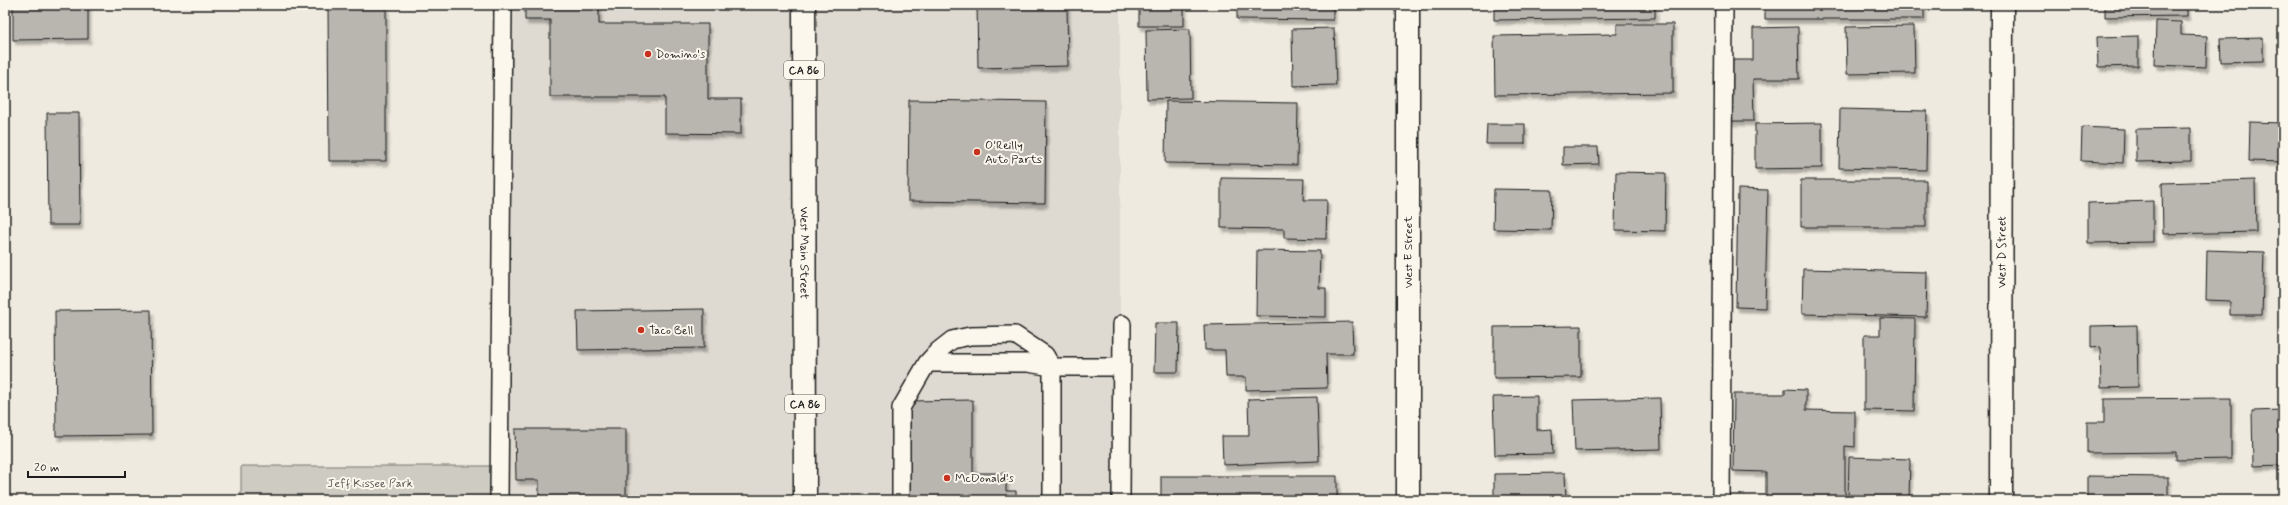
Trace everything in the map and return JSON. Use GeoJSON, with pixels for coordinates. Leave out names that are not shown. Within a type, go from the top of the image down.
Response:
{"type":"FeatureCollection","features":[{"type":"Feature","properties":{"kind":"main road","name":"West Main Street"},"geometry":{"type":"LineString","coordinates":[[804,5],[806,500]]}},
{"type":"Feature","properties":{"kind":"main road","name":"West E Street"},"geometry":{"type":"LineString","coordinates":[[1408,5],[1408,500]]}},
{"type":"Feature","properties":{"kind":"main road","name":"West D Street"},"geometry":{"type":"LineString","coordinates":[[2001,500],[2002,5]]}},
{"type":"Feature","properties":{"kind":"lane"},"geometry":{"type":"LineString","coordinates":[[499,500],[503,5]]}},
{"type":"Feature","properties":{"kind":"lane"},"geometry":{"type":"LineString","coordinates":[[1721,500],[1724,5]]}},
{"type":"Feature","properties":{"kind":"lane"},"geometry":{"type":"LineString","coordinates":[[1121,500],[1122,324]]}},
{"type":"Feature","properties":{"kind":"lane"},"geometry":{"type":"LineString","coordinates":[[901,500],[901,408],[927,363],[952,340],[970,336],[993,334],[1016,336],[1021,338],[1045,355],[1052,367],[1052,500]]}},
{"type":"Feature","properties":{"kind":"lane"},"geometry":{"type":"LineString","coordinates":[[927,363],[1028,363],[1052,367],[1122,367]]}},
{"type":"Feature","properties":{"kind":"shaded area"},"geometry":{"type":"Polygon","coordinates":[[[503,5],[1120,5],[1120,500],[499,500],[503,5]]]}},
{"type":"Feature","properties":{"kind":"green space","name":"Jeff Kissee Park"},"geometry":{"type":"Polygon","coordinates":[[[241,466],[499,466],[499,500],[241,500],[241,466]]]}},
{"type":"Feature","properties":{"kind":"building"},"geometry":{"type":"Polygon","coordinates":[[[13,5],[88,5],[88,39],[13,40],[13,5]]]}},
{"type":"Feature","properties":{"kind":"building"},"geometry":{"type":"Polygon","coordinates":[[[328,5],[386,5],[386,161],[329,161],[328,5]]]}},
{"type":"Feature","properties":{"kind":"building"},"geometry":{"type":"Polygon","coordinates":[[[525,5],[599,5],[599,24],[708,24],[708,99],[741,99],[741,134],[665,133],[665,97],[550,97],[550,20],[525,20],[525,5]]]}},
{"type":"Feature","properties":{"kind":"building"},"geometry":{"type":"Polygon","coordinates":[[[977,5],[1067,5],[1068,66],[978,68],[977,5]]]}},
{"type":"Feature","properties":{"kind":"building"},"geometry":{"type":"Polygon","coordinates":[[[1139,5],[1184,5],[1184,26],[1139,26],[1139,5]]]}},
{"type":"Feature","properties":{"kind":"building"},"geometry":{"type":"Polygon","coordinates":[[[1237,5],[1333,5],[1333,20],[1237,19],[1237,5]]]}},
{"type":"Feature","properties":{"kind":"building"},"geometry":{"type":"Polygon","coordinates":[[[1494,5],[1655,5],[1655,18],[1494,20],[1494,5]]]}},
{"type":"Feature","properties":{"kind":"building"},"geometry":{"type":"Polygon","coordinates":[[[1765,5],[1924,5],[1924,19],[1765,19],[1765,5]]]}},
{"type":"Feature","properties":{"kind":"building"},"geometry":{"type":"Polygon","coordinates":[[[2105,5],[2187,5],[2187,16],[2105,17],[2105,5]]]}},
{"type":"Feature","properties":{"kind":"building"},"geometry":{"type":"Polygon","coordinates":[[[2156,21],[2181,22],[2181,35],[2207,36],[2206,67],[2155,65],[2156,21]]]}},
{"type":"Feature","properties":{"kind":"building"},"geometry":{"type":"Polygon","coordinates":[[[1617,24],[1673,24],[1673,93],[1495,95],[1494,36],[1617,34],[1617,24]]]}},
{"type":"Feature","properties":{"kind":"building"},"geometry":{"type":"Polygon","coordinates":[[[1914,26],[1915,73],[1847,74],[1846,27],[1914,26]]]}},
{"type":"Feature","properties":{"kind":"building"},"geometry":{"type":"Polygon","coordinates":[[[1798,27],[1799,79],[1753,79],[1754,121],[1725,121],[1724,60],[1753,60],[1753,28],[1798,27]]]}},
{"type":"Feature","properties":{"kind":"building"},"geometry":{"type":"Polygon","coordinates":[[[1334,28],[1336,85],[1293,86],[1292,29],[1334,28]]]}},
{"type":"Feature","properties":{"kind":"building"},"geometry":{"type":"Polygon","coordinates":[[[1190,29],[1191,98],[1147,99],[1146,30],[1190,29]]]}},
{"type":"Feature","properties":{"kind":"building"},"geometry":{"type":"Polygon","coordinates":[[[2138,36],[2138,66],[2098,67],[2097,37],[2138,36]]]}},
{"type":"Feature","properties":{"kind":"building"},"geometry":{"type":"Polygon","coordinates":[[[2263,38],[2263,61],[2221,62],[2220,39],[2263,38]]]}},
{"type":"Feature","properties":{"kind":"building","name":"O'Reilly Auto Parts"},"geometry":{"type":"Polygon","coordinates":[[[909,100],[1046,102],[1045,203],[908,201],[909,100]]]}},
{"type":"Feature","properties":{"kind":"building"},"geometry":{"type":"Polygon","coordinates":[[[1166,101],[1298,103],[1297,165],[1165,163],[1166,101]]]}},
{"type":"Feature","properties":{"kind":"building"},"geometry":{"type":"Polygon","coordinates":[[[1840,109],[1927,111],[1926,170],[1839,168],[1840,109]]]}},
{"type":"Feature","properties":{"kind":"building"},"geometry":{"type":"Polygon","coordinates":[[[47,113],[79,113],[80,225],[48,225],[47,113]]]}},
{"type":"Feature","properties":{"kind":"building"},"geometry":{"type":"Polygon","coordinates":[[[2250,122],[2283,123],[2283,162],[2249,161],[2250,122]]]}},
{"type":"Feature","properties":{"kind":"building"},"geometry":{"type":"Polygon","coordinates":[[[1822,123],[1822,168],[1755,169],[1755,124],[1822,123]]]}},
{"type":"Feature","properties":{"kind":"building"},"geometry":{"type":"Polygon","coordinates":[[[1487,124],[1525,124],[1525,144],[1486,144],[1487,124]]]}},
{"type":"Feature","properties":{"kind":"building"},"geometry":{"type":"Polygon","coordinates":[[[2082,127],[2124,129],[2123,163],[2081,161],[2082,127]]]}},
{"type":"Feature","properties":{"kind":"building"},"geometry":{"type":"Polygon","coordinates":[[[2191,128],[2191,161],[2136,162],[2136,129],[2191,128]]]}},
{"type":"Feature","properties":{"kind":"building"},"geometry":{"type":"Polygon","coordinates":[[[1563,147],[1598,147],[1599,164],[1563,165],[1563,147]]]}},
{"type":"Feature","properties":{"kind":"building"},"geometry":{"type":"Polygon","coordinates":[[[1616,172],[1666,173],[1665,231],[1615,230],[1616,172]]]}},
{"type":"Feature","properties":{"kind":"building"},"geometry":{"type":"Polygon","coordinates":[[[1221,178],[1304,179],[1303,200],[1327,200],[1326,239],[1284,238],[1284,229],[1221,228],[1221,178]]]}},
{"type":"Feature","properties":{"kind":"building"},"geometry":{"type":"Polygon","coordinates":[[[1801,180],[1926,180],[1926,227],[1801,227],[1801,180]]]}},
{"type":"Feature","properties":{"kind":"building"},"geometry":{"type":"Polygon","coordinates":[[[2255,180],[2256,232],[2163,234],[2162,183],[2255,180]]]}},
{"type":"Feature","properties":{"kind":"building"},"geometry":{"type":"Polygon","coordinates":[[[1494,189],[1552,190],[1551,230],[1493,229],[1494,189]]]}},
{"type":"Feature","properties":{"kind":"building"},"geometry":{"type":"Polygon","coordinates":[[[1738,189],[1768,190],[1765,308],[1736,307],[1738,189]]]}},
{"type":"Feature","properties":{"kind":"building"},"geometry":{"type":"Polygon","coordinates":[[[2153,201],[2153,242],[2088,243],[2088,203],[2153,201]]]}},
{"type":"Feature","properties":{"kind":"building"},"geometry":{"type":"Polygon","coordinates":[[[1257,250],[1320,251],[1319,288],[1326,288],[1326,317],[1256,316],[1257,250]]]}},
{"type":"Feature","properties":{"kind":"building"},"geometry":{"type":"Polygon","coordinates":[[[2207,250],[2264,252],[2262,315],[2230,315],[2230,301],[2206,300],[2207,250]]]}},
{"type":"Feature","properties":{"kind":"building"},"geometry":{"type":"Polygon","coordinates":[[[1803,269],[1927,272],[1926,317],[1802,314],[1803,269]]]}},
{"type":"Feature","properties":{"kind":"building","name":"Taco Bell"},"geometry":{"type":"Polygon","coordinates":[[[704,309],[704,348],[578,350],[577,311],[704,309]]]}},
{"type":"Feature","properties":{"kind":"building"},"geometry":{"type":"Polygon","coordinates":[[[151,310],[152,435],[56,436],[55,311],[151,310]]]}},
{"type":"Feature","properties":{"kind":"building"},"geometry":{"type":"Polygon","coordinates":[[[1880,318],[1915,319],[1914,411],[1864,410],[1864,335],[1880,335],[1880,318]]]}},
{"type":"Feature","properties":{"kind":"building"},"geometry":{"type":"Polygon","coordinates":[[[1352,322],[1353,354],[1326,354],[1327,388],[1246,390],[1246,377],[1226,377],[1225,350],[1205,350],[1204,325],[1352,322]]]}},
{"type":"Feature","properties":{"kind":"building"},"geometry":{"type":"Polygon","coordinates":[[[1155,323],[1179,323],[1178,372],[1154,372],[1155,323]]]}},
{"type":"Feature","properties":{"kind":"building"},"geometry":{"type":"Polygon","coordinates":[[[2137,325],[2138,387],[2101,388],[2100,347],[2091,348],[2091,326],[2137,325]]]}},
{"type":"Feature","properties":{"kind":"building"},"geometry":{"type":"Polygon","coordinates":[[[1581,326],[1581,377],[1494,378],[1494,327],[1581,326]]]}},
{"type":"Feature","properties":{"kind":"building"},"geometry":{"type":"Polygon","coordinates":[[[1785,389],[1806,390],[1806,410],[1855,411],[1855,447],[1845,446],[1845,500],[1766,500],[1766,472],[1733,471],[1734,394],[1785,394],[1785,389]]]}},
{"type":"Feature","properties":{"kind":"building"},"geometry":{"type":"Polygon","coordinates":[[[1537,396],[1537,430],[1552,429],[1553,454],[1495,455],[1493,397],[1537,396]]]}},
{"type":"Feature","properties":{"kind":"building"},"geometry":{"type":"Polygon","coordinates":[[[1317,397],[1319,461],[1223,465],[1222,436],[1249,436],[1248,399],[1317,397]]]}},
{"type":"Feature","properties":{"kind":"building"},"geometry":{"type":"Polygon","coordinates":[[[1660,398],[1661,449],[1575,451],[1573,400],[1660,398]]]}},
{"type":"Feature","properties":{"kind":"building"},"geometry":{"type":"Polygon","coordinates":[[[2231,398],[2231,459],[2176,460],[2176,452],[2087,453],[2087,422],[2104,422],[2104,399],[2231,398]]]}},
{"type":"Feature","properties":{"kind":"building"},"geometry":{"type":"Polygon","coordinates":[[[973,400],[973,473],[1006,473],[1006,491],[1016,491],[1016,500],[908,500],[908,401],[973,400]]]}},
{"type":"Feature","properties":{"kind":"building"},"geometry":{"type":"Polygon","coordinates":[[[2281,410],[2282,465],[2253,466],[2252,411],[2281,410]]]}},
{"type":"Feature","properties":{"kind":"building"},"geometry":{"type":"Polygon","coordinates":[[[515,429],[626,429],[626,500],[539,500],[539,480],[516,480],[515,429]]]}},
{"type":"Feature","properties":{"kind":"building"},"geometry":{"type":"Polygon","coordinates":[[[1849,457],[1910,459],[1909,500],[1848,500],[1849,457]]]}},
{"type":"Feature","properties":{"kind":"building"},"geometry":{"type":"Polygon","coordinates":[[[1565,473],[1566,500],[1494,500],[1494,474],[1565,473]]]}},
{"type":"Feature","properties":{"kind":"building"},"geometry":{"type":"Polygon","coordinates":[[[1161,476],[1337,476],[1337,500],[1161,500],[1161,476]]]}},
{"type":"Feature","properties":{"kind":"building"},"geometry":{"type":"Polygon","coordinates":[[[2087,476],[2168,477],[2168,500],[2087,500],[2087,476]]]}},
{"type":"Feature","properties":{"kind":"place","name":"Domino's"},"geometry":{"type":"Point","coordinates":[648,54]}},
{"type":"Feature","properties":{"kind":"place","name":"O'Reilly Auto Parts"},"geometry":{"type":"Point","coordinates":[977,152]}},
{"type":"Feature","properties":{"kind":"place","name":"Taco Bell"},"geometry":{"type":"Point","coordinates":[641,330]}},
{"type":"Feature","properties":{"kind":"place","name":"McDonald's"},"geometry":{"type":"Point","coordinates":[947,478]}}]}
